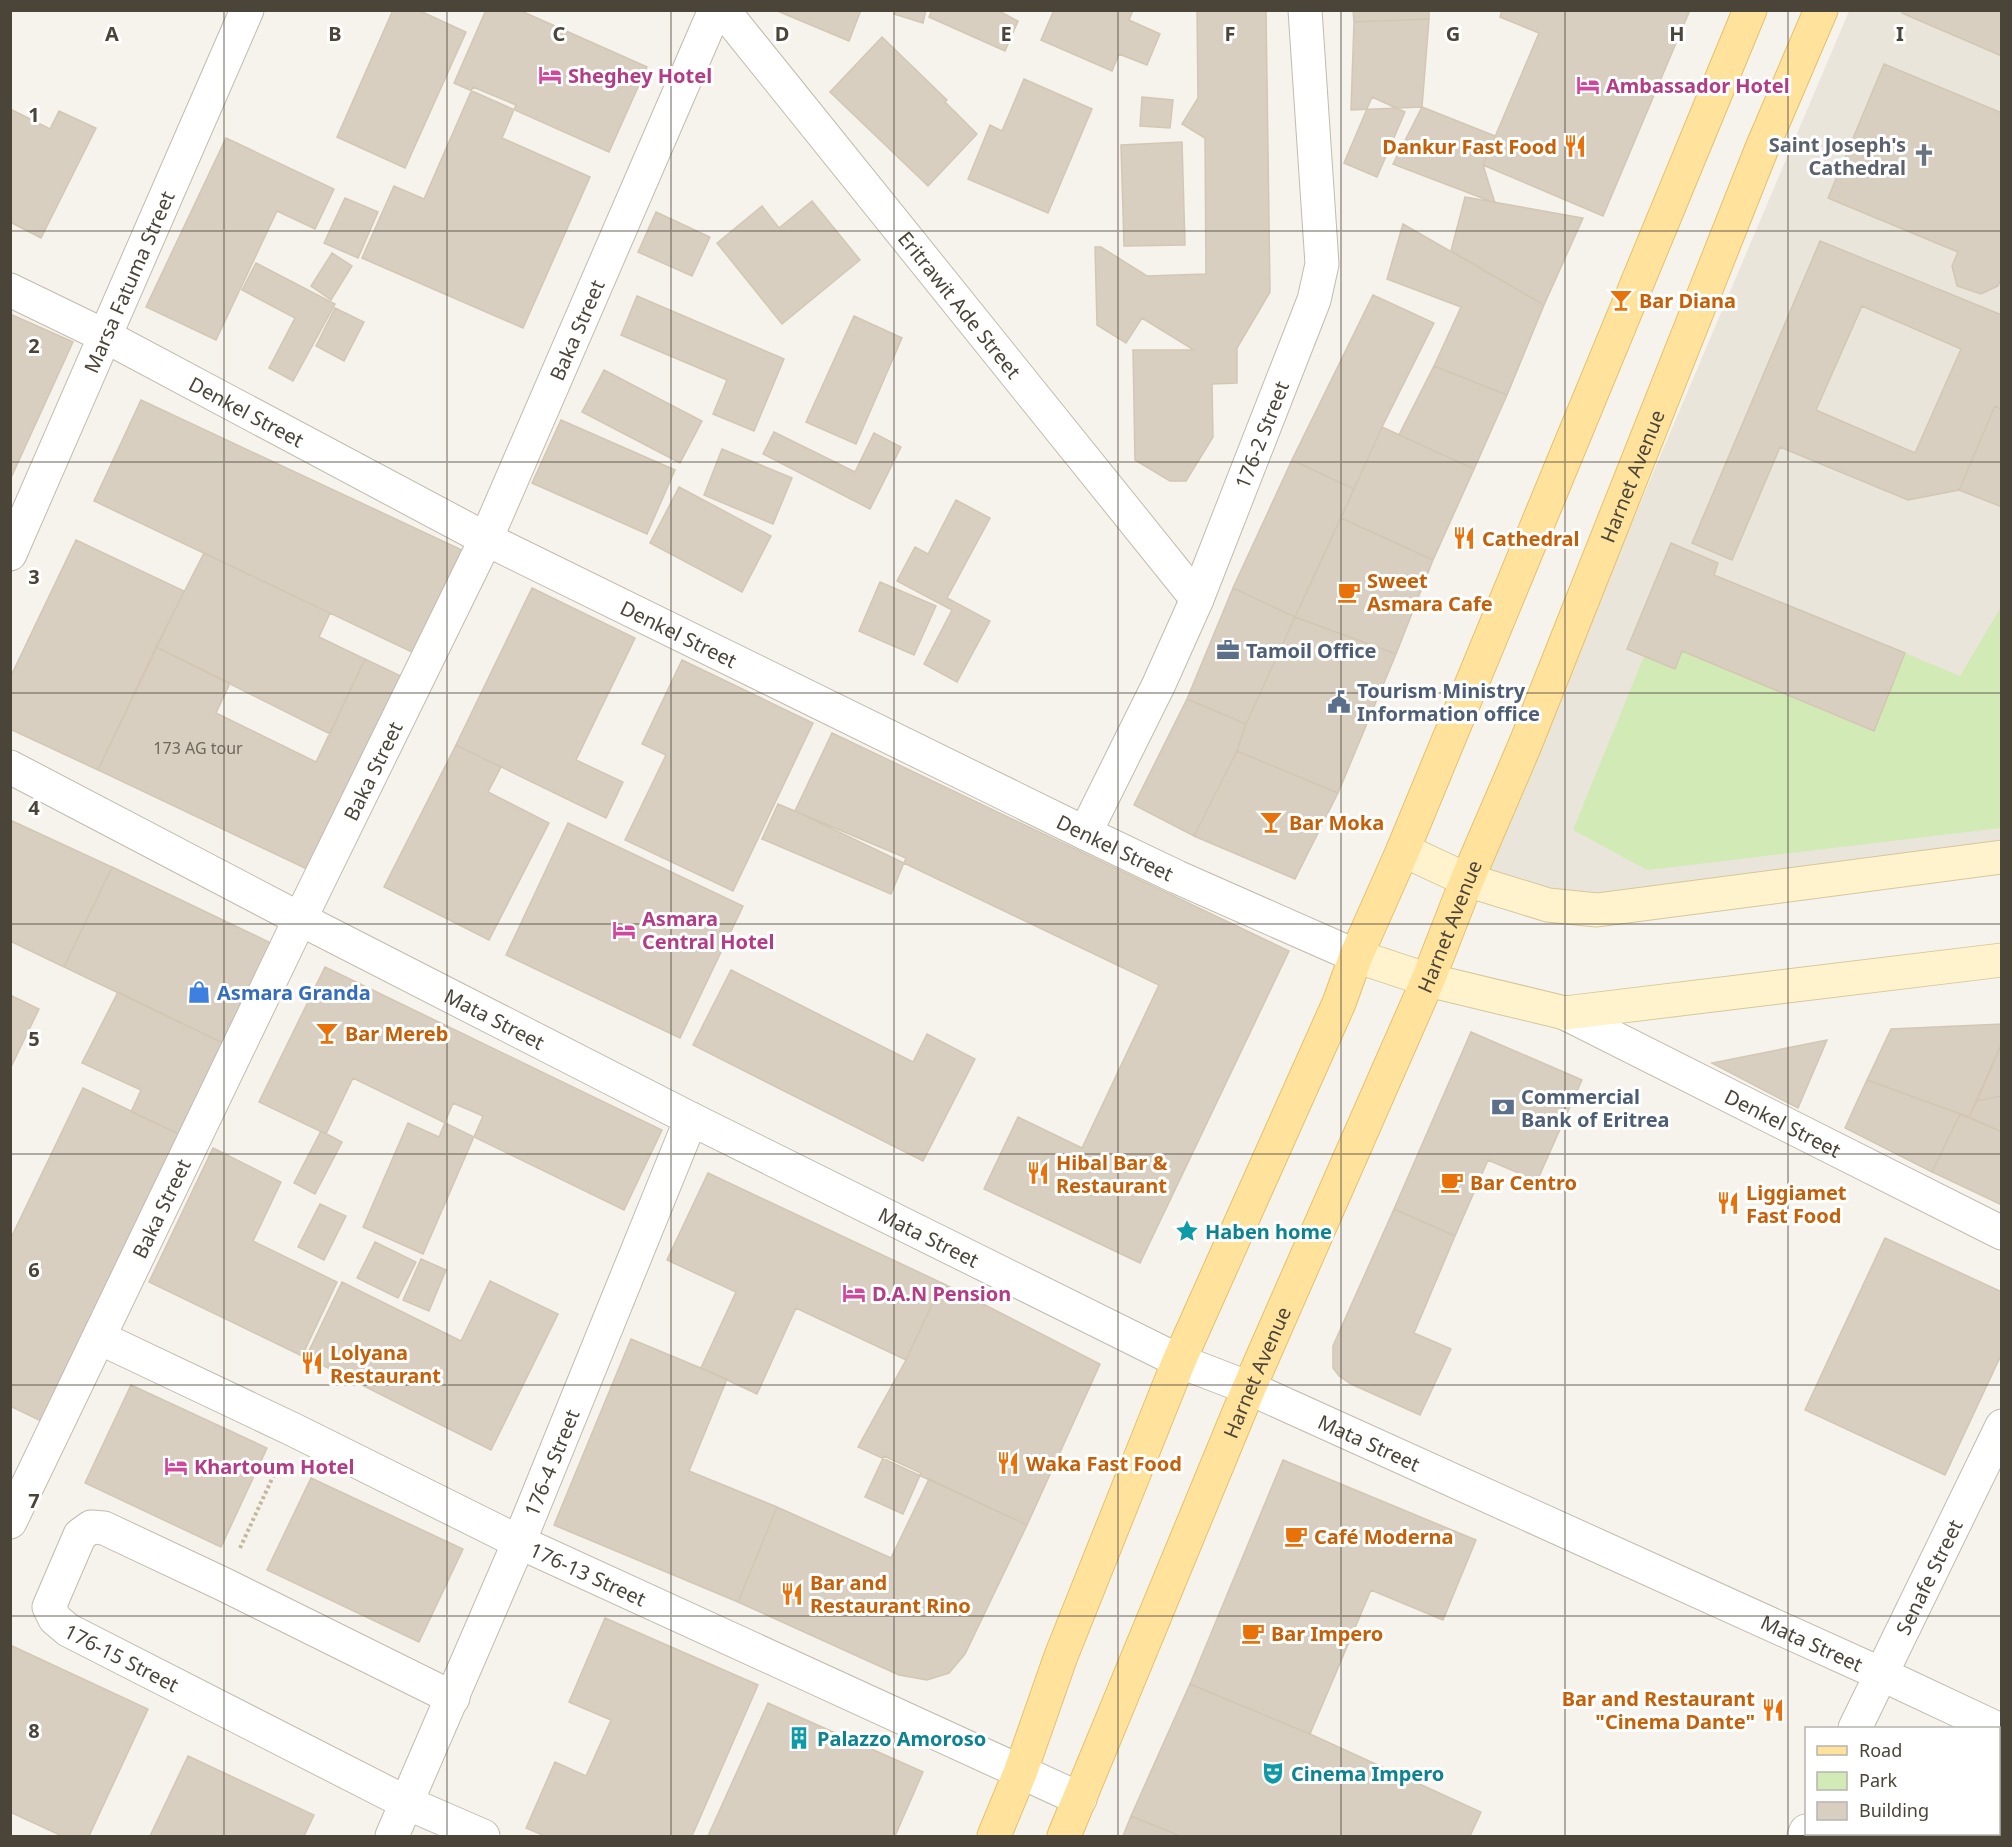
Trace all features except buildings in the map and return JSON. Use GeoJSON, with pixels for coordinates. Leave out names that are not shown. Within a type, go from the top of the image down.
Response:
{"type":"FeatureCollection","features":[{"type":"Feature","properties":{"kind":"main road"},"geometry":{"type":"LineString","coordinates":[[994,1836],[1020,1773],[1061,1656],[1179,1361],[1339,1003],[1356,956],[1403,850],[1750,10]]}},
{"type":"Feature","properties":{"kind":"main road","name":"Harnet Avenue"},"geometry":{"type":"LineString","coordinates":[[1065,1836],[1249,1388],[1428,980],[1467,880],[1525,745],[1762,148],[1821,10]]}},
{"type":"Feature","properties":{"kind":"main road"},"geometry":{"type":"LineString","coordinates":[[1403,850],[1467,880],[1548,905],[1597,910],[2001,857]]}},
{"type":"Feature","properties":{"kind":"main road"},"geometry":{"type":"LineString","coordinates":[[1356,956],[1428,980],[1565,1013],[2001,960]]}},
{"type":"Feature","properties":{"kind":"street","name":"Marsa Fatuma Street"},"geometry":{"type":"LineString","coordinates":[[10,554],[248,10]]}},
{"type":"Feature","properties":{"kind":"street","name":"Baka Street"},"geometry":{"type":"LineString","coordinates":[[10,1522],[486,539],[715,10]]}},
{"type":"Feature","properties":{"kind":"street","name":"Eritrawit Ade Street"},"geometry":{"type":"LineString","coordinates":[[723,10],[1197,599]]}},
{"type":"Feature","properties":{"kind":"street","name":"176-2 Street"},"geometry":{"type":"LineString","coordinates":[[1085,833],[1159,684],[1197,599],[1314,300],[1322,264],[1305,10]]}},
{"type":"Feature","properties":{"kind":"street","name":"Denkel Street"},"geometry":{"type":"LineString","coordinates":[[10,290],[105,336],[486,539],[1085,833],[1177,877],[1356,956]]}},
{"type":"Feature","properties":{"kind":"street","name":"Mata Street"},"geometry":{"type":"LineString","coordinates":[[10,767],[300,919],[691,1119],[1179,1361],[1249,1388],[1881,1674],[1993,1727]]}},
{"type":"Feature","properties":{"kind":"street","name":"Denkel Street"},"geometry":{"type":"LineString","coordinates":[[1565,1013],[2001,1233]]}},
{"type":"Feature","properties":{"kind":"street","name":"176-4 Street"},"geometry":{"type":"LineString","coordinates":[[392,1836],[519,1542],[691,1119]]}},
{"type":"Feature","properties":{"kind":"street","name":"176-13 Street"},"geometry":{"type":"LineString","coordinates":[[100,1338],[294,1430],[519,1542],[1080,1799]]}},
{"type":"Feature","properties":{"kind":"street","name":"Senafe Street"},"geometry":{"type":"LineString","coordinates":[[1855,1727],[2001,1426]]}},
{"type":"Feature","properties":{"kind":"street","name":"176-15 Street"},"geometry":{"type":"LineString","coordinates":[[453,1698],[104,1528],[91,1527],[80,1535],[48,1607],[55,1619],[68,1630],[407,1803],[483,1836]]}},
{"type":"Feature","properties":{"kind":"path"},"geometry":{"type":"LineString","coordinates":[[223,1584],[294,1430]]}},
{"type":"Feature","properties":{"kind":"shaded area"},"geometry":{"type":"Polygon","coordinates":[[[1849,11],[2001,11],[2001,869],[1595,921],[1480,881],[1849,11]]]}},
{"type":"Feature","properties":{"kind":"green space"},"geometry":{"type":"Polygon","coordinates":[[[2001,607],[2001,828],[1647,870],[1573,830],[1644,656],[1675,669],[1682,651],[1873,731],[1905,653],[1960,676],[2001,607]]]}},
{"type":"Feature","properties":{"kind":"place","name":"Sheghey Hotel"},"geometry":{"type":"Point","coordinates":[550,75]}},
{"type":"Feature","properties":{"kind":"place","name":"Ambassador Hotel"},"geometry":{"type":"Point","coordinates":[1588,85]}},
{"type":"Feature","properties":{"kind":"place","name":"Dankur Fast Food"},"geometry":{"type":"Point","coordinates":[1575,146]}},
{"type":"Feature","properties":{"kind":"place","name":"Saint Joseph's Cathedral"},"geometry":{"type":"Point","coordinates":[1924,155]}},
{"type":"Feature","properties":{"kind":"place","name":"Bar Diana"},"geometry":{"type":"Point","coordinates":[1621,300]}},
{"type":"Feature","properties":{"kind":"place","name":"Cathedral"},"geometry":{"type":"Point","coordinates":[1464,538]}},
{"type":"Feature","properties":{"kind":"place","name":"Sweet Asmara Cafe"},"geometry":{"type":"Point","coordinates":[1349,592]}},
{"type":"Feature","properties":{"kind":"place","name":"Tamoil Office"},"geometry":{"type":"Point","coordinates":[1228,650]}},
{"type":"Feature","properties":{"kind":"place","name":"Tourism Ministry Information office"},"geometry":{"type":"Point","coordinates":[1339,702]}},
{"type":"Feature","properties":{"kind":"place","name":"Bar Moka"},"geometry":{"type":"Point","coordinates":[1271,822]}},
{"type":"Feature","properties":{"kind":"place","name":"Asmara Central Hotel"},"geometry":{"type":"Point","coordinates":[624,930]}},
{"type":"Feature","properties":{"kind":"place","name":"Asmara Granda"},"geometry":{"type":"Point","coordinates":[199,992]}},
{"type":"Feature","properties":{"kind":"place","name":"Bar Mereb"},"geometry":{"type":"Point","coordinates":[327,1033]}},
{"type":"Feature","properties":{"kind":"place","name":"Commercial Bank of Eritrea"},"geometry":{"type":"Point","coordinates":[1503,1107]}},
{"type":"Feature","properties":{"kind":"place","name":"Hibal Bar & Restaurant"},"geometry":{"type":"Point","coordinates":[1038,1173]}},
{"type":"Feature","properties":{"kind":"place","name":"Bar Centro"},"geometry":{"type":"Point","coordinates":[1452,1182]}},
{"type":"Feature","properties":{"kind":"place","name":"Liggiamet Fast Food"},"geometry":{"type":"Point","coordinates":[1728,1203]}},
{"type":"Feature","properties":{"kind":"place","name":"Haben home"},"geometry":{"type":"Point","coordinates":[1187,1231]}},
{"type":"Feature","properties":{"kind":"place","name":"D.A.N Pension"},"geometry":{"type":"Point","coordinates":[854,1293]}},
{"type":"Feature","properties":{"kind":"place","name":"Lolyana Restaurant"},"geometry":{"type":"Point","coordinates":[312,1363]}},
{"type":"Feature","properties":{"kind":"place","name":"Waka Fast Food"},"geometry":{"type":"Point","coordinates":[1008,1463]}},
{"type":"Feature","properties":{"kind":"place","name":"Khartoum Hotel"},"geometry":{"type":"Point","coordinates":[176,1466]}},
{"type":"Feature","properties":{"kind":"place","name":"Café Moderna"},"geometry":{"type":"Point","coordinates":[1296,1536]}},
{"type":"Feature","properties":{"kind":"place","name":"Bar and Restaurant Rino"},"geometry":{"type":"Point","coordinates":[792,1594]}},
{"type":"Feature","properties":{"kind":"place","name":"Bar Impero"},"geometry":{"type":"Point","coordinates":[1253,1633]}},
{"type":"Feature","properties":{"kind":"place","name":"Bar and Restaurant \"Cinema Dante\""},"geometry":{"type":"Point","coordinates":[1773,1710]}},
{"type":"Feature","properties":{"kind":"place","name":"Palazzo Amoroso"},"geometry":{"type":"Point","coordinates":[799,1738]}},
{"type":"Feature","properties":{"kind":"place","name":"Cinema Impero"},"geometry":{"type":"Point","coordinates":[1273,1773]}}]}
